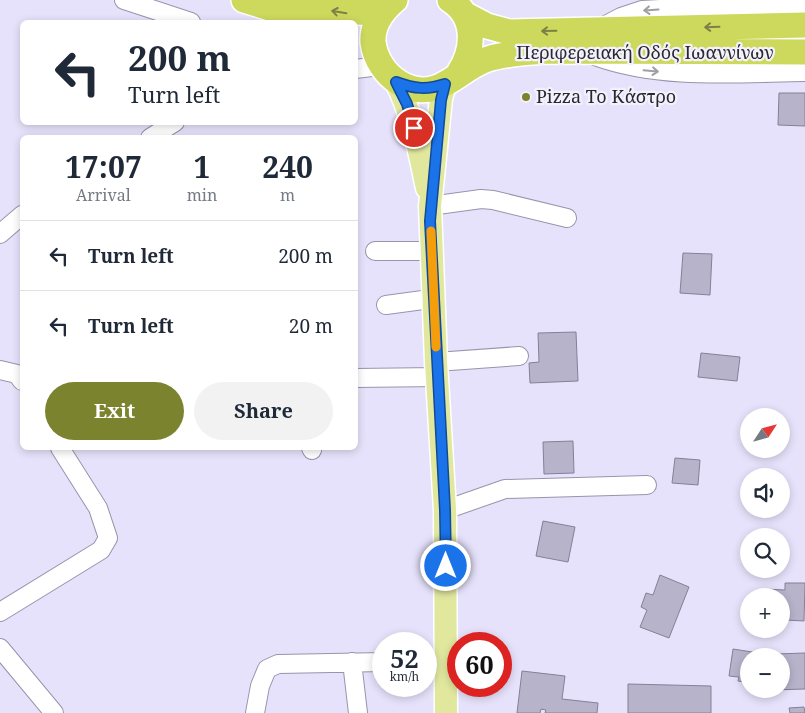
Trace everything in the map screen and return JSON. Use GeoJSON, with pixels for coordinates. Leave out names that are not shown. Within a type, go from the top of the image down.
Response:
{"type":"FeatureCollection","features":[{"type":"Feature","properties":{"kind":"highway"},"geometry":{"type":"LineString","coordinates":[[244,0],[299,15],[332,11],[350,14],[389,6]]}},
{"type":"Feature","properties":{"kind":"highway"},"geometry":{"type":"LineString","coordinates":[[376,60],[373,38],[376,24],[389,6]]}},
{"type":"Feature","properties":{"kind":"highway","name":"Περιφερειακή Οδός Ιωαννίνων"},"geometry":{"type":"LineString","coordinates":[[452,79],[468,60],[471,44],[470,28],[457,7]]}},
{"type":"Feature","properties":{"kind":"highway","name":"Περιφερειακή Οδός Ιωαννίνων"},"geometry":{"type":"LineString","coordinates":[[457,7],[487,26],[510,32],[592,42],[805,52]]}},
{"type":"Feature","properties":{"kind":"highway","name":"Περιφερειακή Οδός Ιωαννίνων"},"geometry":{"type":"LineString","coordinates":[[376,60],[412,88],[429,89],[452,79],[484,61],[510,53],[546,51],[592,42],[805,25]]}},
{"type":"Feature","properties":{"kind":"main road"},"geometry":{"type":"LineString","coordinates":[[376,60],[407,104],[414,128],[430,206]]}},
{"type":"Feature","properties":{"kind":"main road"},"geometry":{"type":"LineString","coordinates":[[437,644],[445,510],[430,206],[441,100],[452,79]]}},
{"type":"Feature","properties":{"kind":"main road"},"geometry":{"type":"LineString","coordinates":[[437,666],[446,713]]}},
{"type":"Feature","properties":{"kind":"street"},"geometry":{"type":"LineString","coordinates":[[124,0],[184,20]]}},
{"type":"Feature","properties":{"kind":"street"},"geometry":{"type":"LineString","coordinates":[[805,8],[678,8],[642,10],[621,17],[592,42],[622,66],[649,71],[805,72]]}},
{"type":"Feature","properties":{"kind":"street"},"geometry":{"type":"LineString","coordinates":[[358,68],[376,60]]}},
{"type":"Feature","properties":{"kind":"street"},"geometry":{"type":"LineString","coordinates":[[155,135],[170,125]]}},
{"type":"Feature","properties":{"kind":"street"},"geometry":{"type":"LineString","coordinates":[[430,206],[480,199],[493,200],[567,218]]}},
{"type":"Feature","properties":{"kind":"street"},"geometry":{"type":"LineString","coordinates":[[0,234],[20,217]]}},
{"type":"Feature","properties":{"kind":"street"},"geometry":{"type":"LineString","coordinates":[[375,251],[431,250]]}},
{"type":"Feature","properties":{"kind":"street"},"geometry":{"type":"LineString","coordinates":[[386,305],[423,300],[434,301]]}},
{"type":"Feature","properties":{"kind":"street"},"geometry":{"type":"LineString","coordinates":[[358,378],[437,370],[520,356]]}},
{"type":"Feature","properties":{"kind":"street"},"geometry":{"type":"LineString","coordinates":[[0,370],[17,374],[20,378]]}},
{"type":"Feature","properties":{"kind":"street"},"geometry":{"type":"LineString","coordinates":[[0,612],[101,550],[108,538],[98,508],[61,450]]}},
{"type":"Feature","properties":{"kind":"street"},"geometry":{"type":"LineString","coordinates":[[445,510],[505,489],[647,485]]}},
{"type":"Feature","properties":{"kind":"street"},"geometry":{"type":"LineString","coordinates":[[0,648],[54,713]]}},
{"type":"Feature","properties":{"kind":"street"},"geometry":{"type":"LineString","coordinates":[[352,662],[358,713]]}},
{"type":"Feature","properties":{"kind":"street"},"geometry":{"type":"LineString","coordinates":[[255,713],[260,686],[267,669],[278,664],[372,662]]}},
{"type":"Feature","properties":{"kind":"building"},"geometry":{"type":"Polygon","coordinates":[[[779,93],[805,93],[805,126],[778,125],[779,93]]]}},
{"type":"Feature","properties":{"kind":"building"},"geometry":{"type":"Polygon","coordinates":[[[683,253],[712,254],[710,295],[680,293],[683,253]]]}},
{"type":"Feature","properties":{"kind":"building"},"geometry":{"type":"Polygon","coordinates":[[[576,332],[578,381],[530,383],[529,363],[539,362],[538,333],[576,332]]]}},
{"type":"Feature","properties":{"kind":"building"},"geometry":{"type":"Polygon","coordinates":[[[701,353],[740,357],[737,381],[698,377],[701,353]]]}},
{"type":"Feature","properties":{"kind":"building"},"geometry":{"type":"Polygon","coordinates":[[[573,441],[574,473],[544,474],[543,442],[573,441]]]}},
{"type":"Feature","properties":{"kind":"building"},"geometry":{"type":"Polygon","coordinates":[[[675,458],[700,460],[698,485],[672,483],[675,458]]]}},
{"type":"Feature","properties":{"kind":"building"},"geometry":{"type":"Polygon","coordinates":[[[543,521],[575,527],[568,562],[536,556],[543,521]]]}},
{"type":"Feature","properties":{"kind":"building"},"geometry":{"type":"Polygon","coordinates":[[[660,575],[689,587],[669,638],[640,627],[647,610],[641,607],[646,593],[653,595],[660,575]]]}},
{"type":"Feature","properties":{"kind":"building"},"geometry":{"type":"Polygon","coordinates":[[[785,583],[805,583],[804,621],[790,620],[790,588],[785,588],[785,583]]]}},
{"type":"Feature","properties":{"kind":"building"},"geometry":{"type":"Polygon","coordinates":[[[733,649],[740,650],[740,681],[738,681],[739,677],[729,676],[733,649]]]}},
{"type":"Feature","properties":{"kind":"building"},"geometry":{"type":"Polygon","coordinates":[[[805,653],[805,689],[790,689],[790,654],[805,653]]]}},
{"type":"Feature","properties":{"kind":"building"},"geometry":{"type":"Polygon","coordinates":[[[522,671],[565,676],[562,699],[598,703],[597,713],[545,713],[546,710],[541,709],[540,713],[517,713],[522,671]]]}},
{"type":"Feature","properties":{"kind":"building"},"geometry":{"type":"Polygon","coordinates":[[[628,684],[711,686],[711,713],[628,713],[628,684]]]}},
{"type":"Feature","properties":{"kind":"building"},"geometry":{"type":"Polygon","coordinates":[[[804,707],[805,713],[790,713],[789,708],[804,707]]]}},
{"type":"Feature","properties":{"kind":"slow traffic"},"geometry":{"type":"LineString","coordinates":[[431,231],[436,347]]}},
{"type":"Feature","properties":{"kind":"place","name":"Pizza Το Κάστρο"},"geometry":{"type":"Point","coordinates":[526,97]}},
{"type":"Feature","properties":{"kind":"route"},"geometry":{"type":"LineString","coordinates":[[414,128],[407,104],[396,82],[412,88],[429,89],[445,84],[441,100],[436,164],[430,206],[446,566]]}}]}
